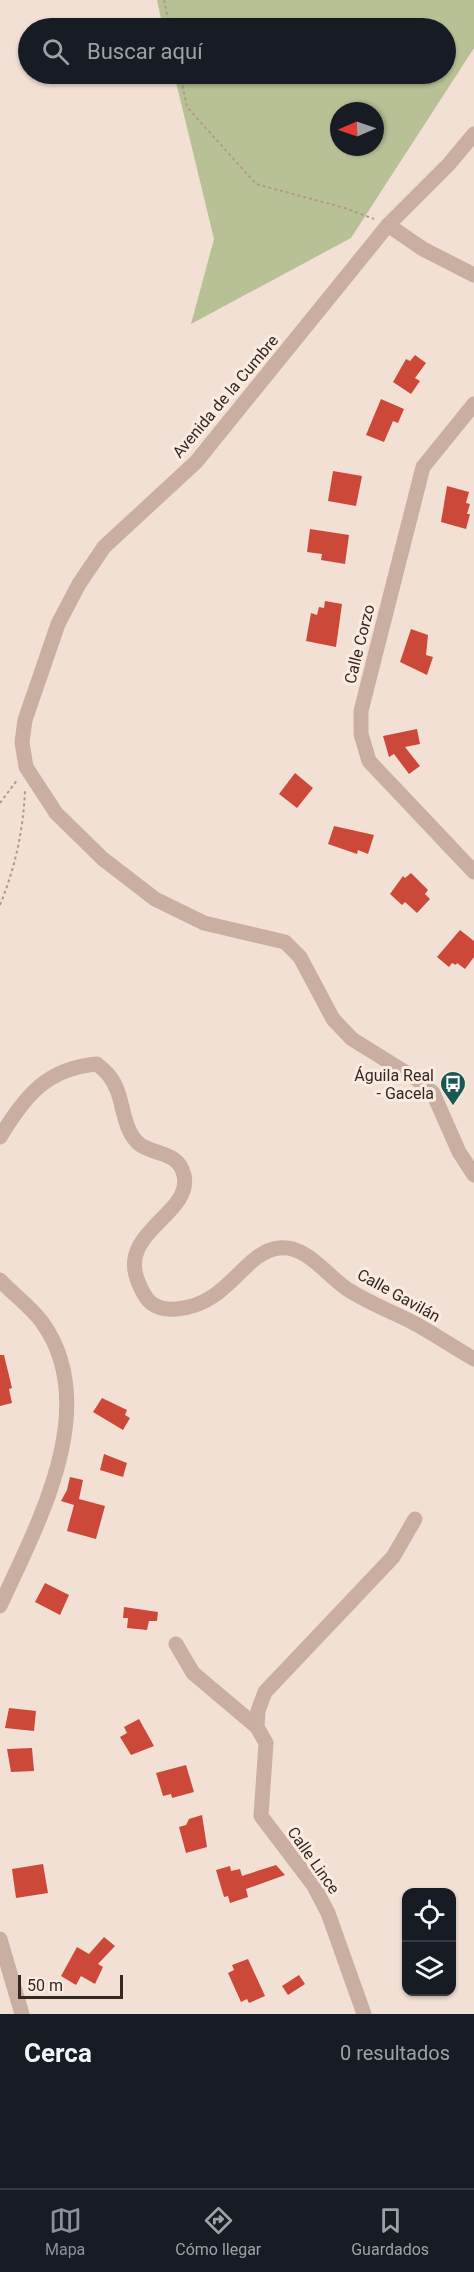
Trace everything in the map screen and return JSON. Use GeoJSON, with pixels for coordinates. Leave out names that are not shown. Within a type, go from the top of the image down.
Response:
{"type":"FeatureCollection","features":[{"type":"Feature","properties":{"kind":"street","name":"Avenida de la Cumbre"},"geometry":{"type":"LineString","coordinates":[[26,767],[22,742],[25,720],[40,671],[58,624],[79,584],[104,547],[195,462],[388,225],[474,134]]}},
{"type":"Feature","properties":{"kind":"street"},"geometry":{"type":"LineString","coordinates":[[388,225],[423,249],[474,276]]}},
{"type":"Feature","properties":{"kind":"street","name":"Calle Corzo"},"geometry":{"type":"LineString","coordinates":[[474,404],[423,467],[361,711],[361,734],[369,761],[474,872]]}},
{"type":"Feature","properties":{"kind":"street"},"geometry":{"type":"LineString","coordinates":[[26,767],[56,813],[103,859],[155,899],[204,922],[285,942],[300,957],[333,1018],[352,1039],[418,1080],[433,1093],[443,1110],[459,1152],[474,1175]]}},
{"type":"Feature","properties":{"kind":"street","name":"Calle Gavilán"},"geometry":{"type":"LineString","coordinates":[[0,1137],[18,1108],[49,1077],[76,1066],[97,1064],[111,1078],[128,1130],[140,1145],[175,1158],[184,1174],[185,1185],[179,1199],[140,1243],[135,1259],[135,1276],[143,1294],[152,1304],[166,1310],[184,1309],[206,1302],[229,1286],[258,1256],[281,1248],[297,1250],[322,1266],[346,1288],[415,1324],[474,1359]]}},
{"type":"Feature","properties":{"kind":"street"},"geometry":{"type":"LineString","coordinates":[[0,1280],[42,1322],[58,1351],[66,1392],[66,1435],[56,1479],[0,1606]]}},
{"type":"Feature","properties":{"kind":"street","name":"Calle Lince"},"geometry":{"type":"LineString","coordinates":[[364,2014],[328,1913],[314,1886],[261,1816],[266,1743],[257,1727],[258,1711],[266,1692],[393,1557],[415,1519]]}},
{"type":"Feature","properties":{"kind":"street"},"geometry":{"type":"LineString","coordinates":[[176,1644],[193,1673],[257,1727]]}},
{"type":"Feature","properties":{"kind":"street"},"geometry":{"type":"LineString","coordinates":[[0,1940],[22,2014]]}},
{"type":"Feature","properties":{"kind":"path"},"geometry":{"type":"LineString","coordinates":[[164,0],[168,18]]}},
{"type":"Feature","properties":{"kind":"path"},"geometry":{"type":"LineString","coordinates":[[182,84],[187,106],[256,184],[345,208],[388,225]]}},
{"type":"Feature","properties":{"kind":"path"},"geometry":{"type":"LineString","coordinates":[[0,803],[26,767]]}},
{"type":"Feature","properties":{"kind":"path"},"geometry":{"type":"LineString","coordinates":[[0,905],[14,869],[20,840],[26,767]]}},
{"type":"Feature","properties":{"kind":"green space"},"geometry":{"type":"Polygon","coordinates":[[[157,0],[474,0],[474,48],[456,76],[456,18],[161,18],[157,0]]]}},
{"type":"Feature","properties":{"kind":"green space"},"geometry":{"type":"Polygon","coordinates":[[[176,84],[451,84],[351,238],[191,324],[214,239],[176,84]]]}},
{"type":"Feature","properties":{"kind":"building"},"geometry":{"type":"Polygon","coordinates":[[[415,355],[426,363],[415,378],[420,381],[411,394],[393,382],[406,359],[410,361],[415,355]]]}},
{"type":"Feature","properties":{"kind":"building"},"geometry":{"type":"Polygon","coordinates":[[[381,399],[404,409],[398,423],[393,421],[384,442],[366,435],[381,399]]]}},
{"type":"Feature","properties":{"kind":"building"},"geometry":{"type":"Polygon","coordinates":[[[333,471],[362,476],[356,506],[328,501],[333,471]]]}},
{"type":"Feature","properties":{"kind":"building"},"geometry":{"type":"Polygon","coordinates":[[[447,486],[469,492],[466,503],[470,504],[467,514],[470,514],[466,529],[441,522],[447,486]]]}},
{"type":"Feature","properties":{"kind":"building"},"geometry":{"type":"Polygon","coordinates":[[[310,529],[349,535],[345,564],[321,560],[322,554],[307,552],[310,529]]]}},
{"type":"Feature","properties":{"kind":"building"},"geometry":{"type":"Polygon","coordinates":[[[325,601],[342,604],[336,647],[306,641],[311,613],[317,615],[319,607],[324,608],[325,601]]]}},
{"type":"Feature","properties":{"kind":"building"},"geometry":{"type":"Polygon","coordinates":[[[411,629],[428,635],[426,655],[433,657],[427,675],[400,662],[411,629]]]}},
{"type":"Feature","properties":{"kind":"building"},"geometry":{"type":"Polygon","coordinates":[[[417,729],[420,744],[405,747],[420,766],[409,774],[394,754],[389,757],[383,736],[417,729]]]}},
{"type":"Feature","properties":{"kind":"building"},"geometry":{"type":"Polygon","coordinates":[[[295,773],[313,788],[297,808],[279,794],[295,773]]]}},
{"type":"Feature","properties":{"kind":"building"},"geometry":{"type":"Polygon","coordinates":[[[334,826],[374,835],[368,854],[358,850],[357,854],[328,844],[334,826]]]}},
{"type":"Feature","properties":{"kind":"building"},"geometry":{"type":"Polygon","coordinates":[[[411,873],[428,890],[425,894],[430,899],[417,913],[405,902],[402,905],[390,894],[403,876],[405,878],[411,873]]]}},
{"type":"Feature","properties":{"kind":"building"},"geometry":{"type":"Polygon","coordinates":[[[460,930],[474,941],[474,957],[465,969],[457,963],[456,965],[452,963],[449,967],[437,957],[460,930]]]}},
{"type":"Feature","properties":{"kind":"building"},"geometry":{"type":"Polygon","coordinates":[[[0,1355],[4,1355],[12,1388],[9,1389],[12,1403],[0,1406],[0,1355]]]}},
{"type":"Feature","properties":{"kind":"building"},"geometry":{"type":"Polygon","coordinates":[[[102,1398],[127,1410],[125,1415],[130,1418],[123,1430],[93,1412],[102,1398]]]}},
{"type":"Feature","properties":{"kind":"building"},"geometry":{"type":"Polygon","coordinates":[[[104,1454],[127,1463],[123,1477],[100,1470],[104,1454]]]}},
{"type":"Feature","properties":{"kind":"building"},"geometry":{"type":"Polygon","coordinates":[[[70,1477],[83,1480],[79,1499],[105,1506],[96,1539],[67,1531],[74,1505],[61,1501],[70,1477]]]}},
{"type":"Feature","properties":{"kind":"building"},"geometry":{"type":"Polygon","coordinates":[[[45,1583],[69,1595],[60,1615],[35,1602],[45,1583]]]}},
{"type":"Feature","properties":{"kind":"building"},"geometry":{"type":"Polygon","coordinates":[[[124,1607],[158,1612],[157,1621],[149,1621],[147,1630],[127,1628],[128,1618],[123,1618],[124,1607]]]}},
{"type":"Feature","properties":{"kind":"building"},"geometry":{"type":"Polygon","coordinates":[[[9,1708],[36,1711],[34,1731],[5,1728],[9,1708]]]}},
{"type":"Feature","properties":{"kind":"building"},"geometry":{"type":"Polygon","coordinates":[[[139,1719],[154,1746],[131,1755],[120,1737],[127,1733],[124,1727],[139,1719]]]}},
{"type":"Feature","properties":{"kind":"building"},"geometry":{"type":"Polygon","coordinates":[[[32,1748],[34,1771],[11,1772],[7,1749],[32,1748]]]}},
{"type":"Feature","properties":{"kind":"building"},"geometry":{"type":"Polygon","coordinates":[[[186,1765],[194,1792],[172,1798],[171,1794],[163,1796],[156,1773],[186,1765]]]}},
{"type":"Feature","properties":{"kind":"building"},"geometry":{"type":"Polygon","coordinates":[[[202,1815],[207,1847],[186,1853],[179,1827],[186,1825],[189,1819],[202,1815]]]}},
{"type":"Feature","properties":{"kind":"building"},"geometry":{"type":"Polygon","coordinates":[[[43,1864],[48,1893],[16,1898],[12,1869],[43,1864]]]}},
{"type":"Feature","properties":{"kind":"building"},"geometry":{"type":"Polygon","coordinates":[[[276,1865],[285,1875],[246,1889],[248,1897],[230,1903],[228,1896],[224,1897],[216,1870],[230,1866],[231,1871],[240,1869],[242,1876],[276,1865]]]}},
{"type":"Feature","properties":{"kind":"building"},"geometry":{"type":"Polygon","coordinates":[[[104,1937],[115,1946],[98,1964],[103,1967],[95,1984],[81,1976],[76,1985],[61,1976],[77,1947],[89,1954],[104,1937]]]}},
{"type":"Feature","properties":{"kind":"building"},"geometry":{"type":"Polygon","coordinates":[[[248,1959],[265,1996],[249,2003],[247,1999],[241,2002],[228,1973],[234,1970],[232,1965],[248,1959]]]}},
{"type":"Feature","properties":{"kind":"building"},"geometry":{"type":"Polygon","coordinates":[[[299,1975],[305,1984],[288,1995],[282,1986],[299,1975]]]}},
{"type":"Feature","properties":{"kind":"place","name":"Águila Real - Gacela"},"geometry":{"type":"Point","coordinates":[453,1107]}}]}
